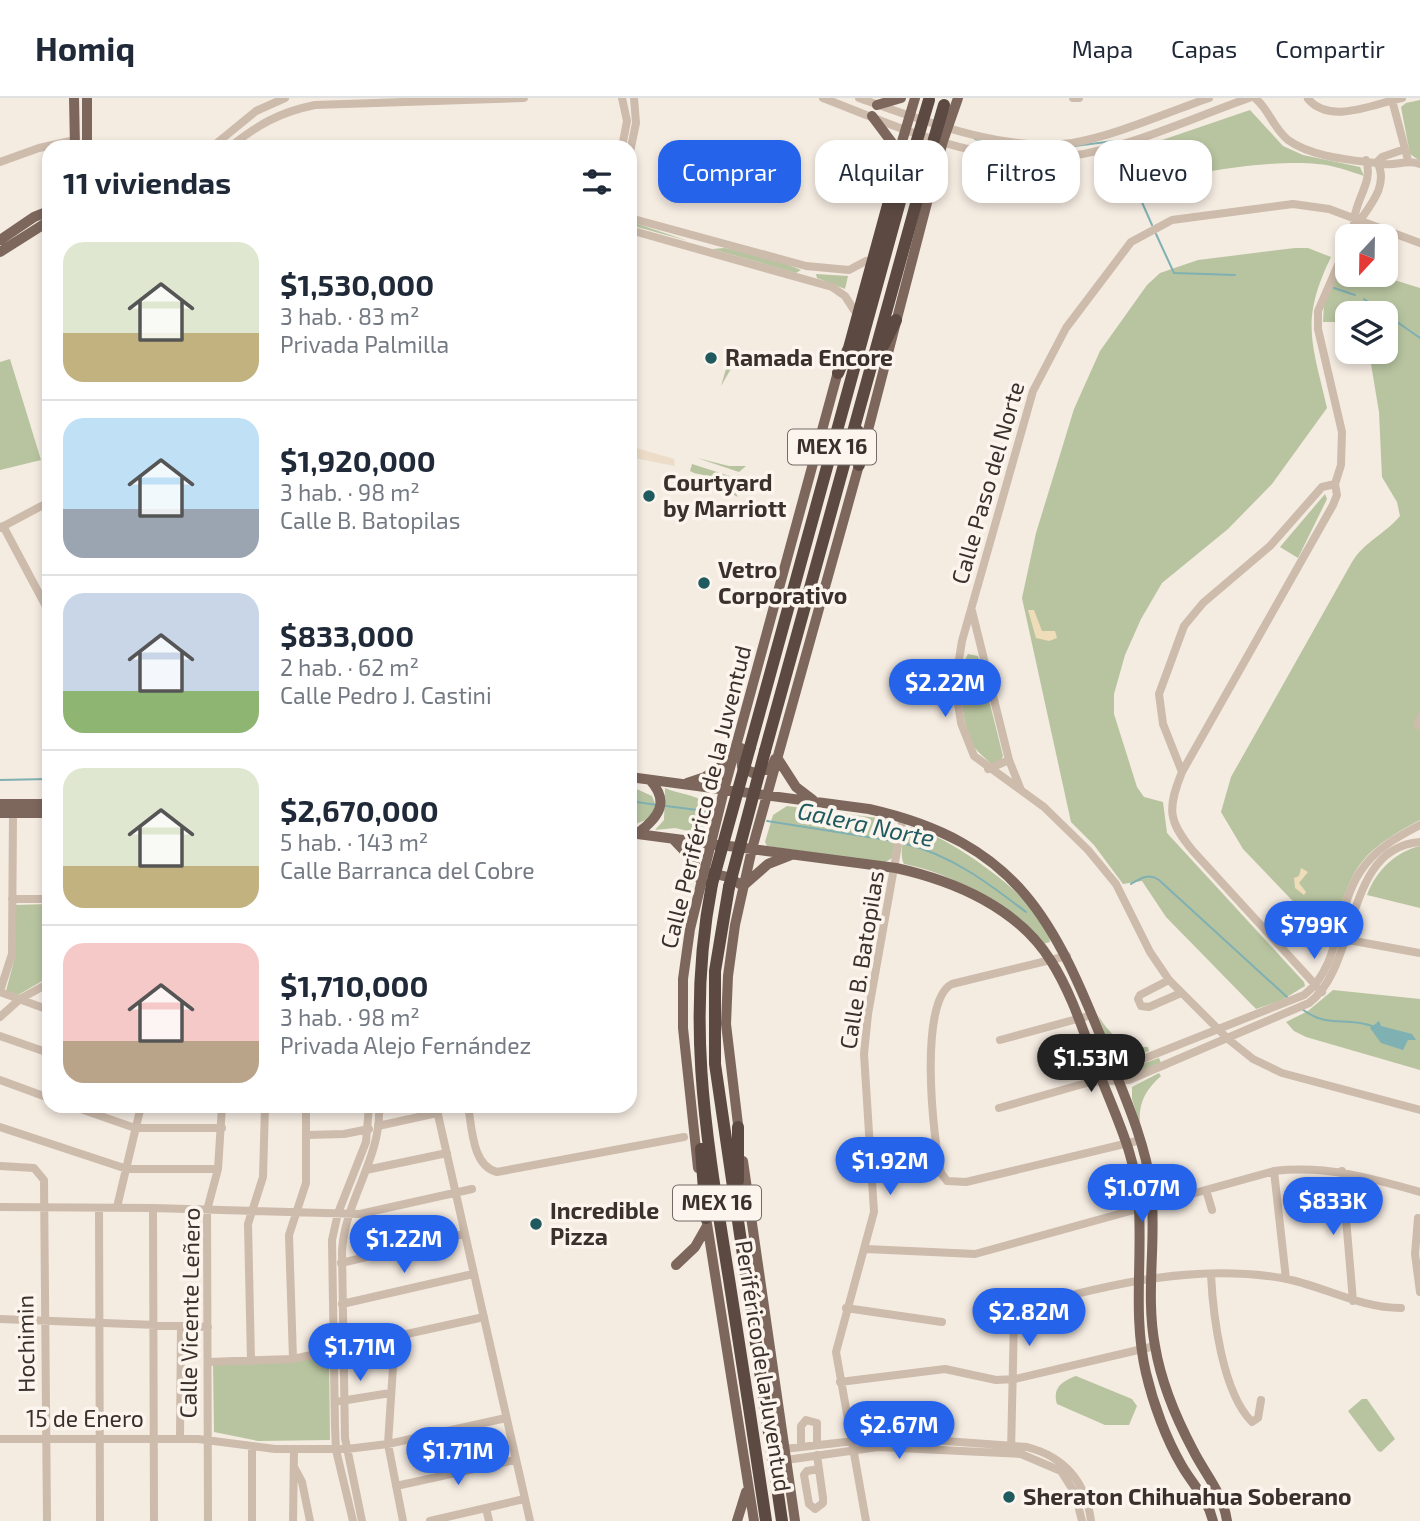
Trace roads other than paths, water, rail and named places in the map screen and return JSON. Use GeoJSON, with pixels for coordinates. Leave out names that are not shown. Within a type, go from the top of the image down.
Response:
{"type":"FeatureCollection","features":[{"type":"Feature","properties":{"kind":"highway","name":"MEX 16"},"geometry":{"type":"LineString","coordinates":[[917,140],[930,99]]}},
{"type":"Feature","properties":{"kind":"highway","name":"MEX 16"},"geometry":{"type":"LineString","coordinates":[[857,420],[945,102]]}},
{"type":"Feature","properties":{"kind":"highway"},"geometry":{"type":"LineString","coordinates":[[838,373],[849,348],[889,203]]}},
{"type":"Feature","properties":{"kind":"highway"},"geometry":{"type":"LineString","coordinates":[[832,445],[833,426],[894,203]]}},
{"type":"Feature","properties":{"kind":"highway","name":"MEX 16"},"geometry":{"type":"LineString","coordinates":[[705,882],[750,747],[899,203]]}},
{"type":"Feature","properties":{"kind":"highway"},"geometry":{"type":"LineString","coordinates":[[867,379],[896,320]]}},
{"type":"Feature","properties":{"kind":"highway"},"geometry":{"type":"LineString","coordinates":[[857,420],[859,465]]}},
{"type":"Feature","properties":{"kind":"highway","name":"Periférico de la Juventud"},"geometry":{"type":"LineString","coordinates":[[782,1521],[713,1042],[715,971],[729,887],[857,420]]}},
{"type":"Feature","properties":{"kind":"highway","name":"Periférico de la Juventud"},"geometry":{"type":"LineString","coordinates":[[705,882],[697,1027],[703,1110],[766,1521]]}},
{"type":"Feature","properties":{"kind":"highway"},"geometry":{"type":"LineString","coordinates":[[703,1110],[701,1144],[707,1222]]}},
{"type":"Feature","properties":{"kind":"highway"},"geometry":{"type":"LineString","coordinates":[[738,1127],[738,1227]]}},
{"type":"Feature","properties":{"kind":"main road"},"geometry":{"type":"LineString","coordinates":[[75,98],[75,140]]}},
{"type":"Feature","properties":{"kind":"main road"},"geometry":{"type":"LineString","coordinates":[[87,140],[88,98]]}},
{"type":"Feature","properties":{"kind":"main road"},"geometry":{"type":"LineString","coordinates":[[877,104],[901,98]]}},
{"type":"Feature","properties":{"kind":"main road","name":"Calle Periférico de la Juventud"},"geometry":{"type":"LineString","coordinates":[[902,140],[915,98]]}},
{"type":"Feature","properties":{"kind":"main road"},"geometry":{"type":"LineString","coordinates":[[943,140],[958,98]]}},
{"type":"Feature","properties":{"kind":"main road"},"geometry":{"type":"LineString","coordinates":[[872,116],[890,140]]}},
{"type":"Feature","properties":{"kind":"main road","name":"Calle Periférico de la Juventud"},"geometry":{"type":"LineString","coordinates":[[754,1521],[692,1136],[683,1028],[685,959],[705,882],[710,843],[732,759],[884,203]]}},
{"type":"Feature","properties":{"kind":"main road"},"geometry":{"type":"LineString","coordinates":[[794,1521],[738,1127],[726,1024],[728,976],[752,849],[859,465],[927,203]]}},
{"type":"Feature","properties":{"kind":"main road"},"geometry":{"type":"LineString","coordinates":[[0,240],[42,214]]}},
{"type":"Feature","properties":{"kind":"main road"},"geometry":{"type":"LineString","coordinates":[[0,252],[42,225]]}},
{"type":"Feature","properties":{"kind":"main road"},"geometry":{"type":"LineString","coordinates":[[748,704],[751,716],[739,756],[742,767],[747,771],[759,773],[771,768],[789,721]]}},
{"type":"Feature","properties":{"kind":"main road"},"geometry":{"type":"LineString","coordinates":[[682,784],[705,777],[732,759]]}},
{"type":"Feature","properties":{"kind":"main road"},"geometry":{"type":"LineString","coordinates":[[778,759],[796,787],[816,802]]}},
{"type":"Feature","properties":{"kind":"main road"},"geometry":{"type":"LineString","coordinates":[[637,778],[816,802],[903,817],[960,841],[1004,873],[1041,913],[1068,956],[1140,1140],[1148,1167],[1152,1206],[1149,1279],[1155,1346],[1175,1411],[1193,1450],[1220,1496],[1227,1521]]}},
{"type":"Feature","properties":{"kind":"main road"},"geometry":{"type":"LineString","coordinates":[[637,831],[656,818],[661,806],[650,780]]}},
{"type":"Feature","properties":{"kind":"main road"},"geometry":{"type":"LineString","coordinates":[[0,804],[42,804]]}},
{"type":"Feature","properties":{"kind":"main road"},"geometry":{"type":"LineString","coordinates":[[0,813],[42,813]]}},
{"type":"Feature","properties":{"kind":"main road"},"geometry":{"type":"LineString","coordinates":[[637,833],[897,867],[927,874],[976,895],[1024,930],[1052,961],[1128,1143],[1139,1210],[1137,1280],[1141,1347],[1153,1398],[1177,1456],[1202,1493],[1213,1521]]}},
{"type":"Feature","properties":{"kind":"main road"},"geometry":{"type":"LineString","coordinates":[[670,838],[686,850],[705,882],[729,877],[743,886]]}},
{"type":"Feature","properties":{"kind":"main road"},"geometry":{"type":"LineString","coordinates":[[743,886],[768,864],[795,854]]}},
{"type":"Feature","properties":{"kind":"main road"},"geometry":{"type":"LineString","coordinates":[[676,1265],[695,1247],[707,1222]]}},
{"type":"Feature","properties":{"kind":"main road"},"geometry":{"type":"LineString","coordinates":[[737,1521],[743,1507],[747,1481]]}},
{"type":"Feature","properties":{"kind":"street"},"geometry":{"type":"LineString","coordinates":[[221,140],[256,111],[285,98]]}},
{"type":"Feature","properties":{"kind":"street"},"geometry":{"type":"LineString","coordinates":[[239,140],[261,123],[285,111],[315,105],[503,101],[524,98]]}},
{"type":"Feature","properties":{"kind":"street"},"geometry":{"type":"LineString","coordinates":[[622,98],[627,121],[623,140]]}},
{"type":"Feature","properties":{"kind":"street"},"geometry":{"type":"LineString","coordinates":[[632,140],[635,98]]}},
{"type":"Feature","properties":{"kind":"street"},"geometry":{"type":"LineString","coordinates":[[823,98],[940,140]]}},
{"type":"Feature","properties":{"kind":"street"},"geometry":{"type":"LineString","coordinates":[[859,98],[1010,142],[1070,143],[1209,98]]}},
{"type":"Feature","properties":{"kind":"street"},"geometry":{"type":"LineString","coordinates":[[1073,98],[1079,98]]}},
{"type":"Feature","properties":{"kind":"street"},"geometry":{"type":"LineString","coordinates":[[948,142],[1018,157],[1068,157],[1104,149],[1249,98]]}},
{"type":"Feature","properties":{"kind":"street"},"geometry":{"type":"LineString","coordinates":[[1308,99],[1317,108],[1330,113],[1402,98]]}},
{"type":"Feature","properties":{"kind":"street"},"geometry":{"type":"LineString","coordinates":[[1260,100],[1273,125],[1294,144],[1324,154],[1385,165],[1408,160],[1420,164]]}},
{"type":"Feature","properties":{"kind":"street"},"geometry":{"type":"LineString","coordinates":[[1392,100],[1408,160]]}},
{"type":"Feature","properties":{"kind":"street"},"geometry":{"type":"LineString","coordinates":[[0,162],[42,148]]}},
{"type":"Feature","properties":{"kind":"street"},"geometry":{"type":"LineString","coordinates":[[1377,162],[1381,157],[1405,149]]}},
{"type":"Feature","properties":{"kind":"street"},"geometry":{"type":"LineString","coordinates":[[1356,224],[1369,173],[1366,160]]}},
{"type":"Feature","properties":{"kind":"street"},"geometry":{"type":"LineString","coordinates":[[1357,224],[1366,217],[1380,183],[1382,174],[1377,162]]}},
{"type":"Feature","properties":{"kind":"street","name":"Calle Paso del Norte"},"geometry":{"type":"LineString","coordinates":[[1351,224],[1307,204],[1196,216],[1163,223],[1139,236],[1122,251],[1061,335],[1033,390],[972,611],[1009,760],[1023,792],[1060,821],[1102,867],[1131,909],[1150,952],[1169,980],[1228,1039],[1253,1059],[1282,1073],[1420,1110]]}},
{"type":"Feature","properties":{"kind":"street"},"geometry":{"type":"LineString","coordinates":[[637,220],[806,266],[849,270],[866,261]]}},
{"type":"Feature","properties":{"kind":"street"},"geometry":{"type":"LineString","coordinates":[[637,232],[832,287],[845,296],[854,310]]}},
{"type":"Feature","properties":{"kind":"street","name":"Calle Paso del Norte"},"geometry":{"type":"LineString","coordinates":[[1398,237],[1420,243]]}},
{"type":"Feature","properties":{"kind":"street"},"geometry":{"type":"LineString","coordinates":[[1318,989],[1175,828],[1171,813],[1172,800],[1182,772],[1329,514],[1337,495],[1335,484],[1341,466],[1342,432],[1318,329],[1318,311],[1335,272]]}},
{"type":"Feature","properties":{"kind":"street"},"geometry":{"type":"LineString","coordinates":[[1182,772],[1163,724],[1158,694],[1184,626],[1203,603],[1270,546],[1322,487],[1335,484]]}},
{"type":"Feature","properties":{"kind":"street"},"geometry":{"type":"LineString","coordinates":[[42,506],[2,527],[42,599]]}},
{"type":"Feature","properties":{"kind":"street"},"geometry":{"type":"LineString","coordinates":[[972,611],[962,641],[956,674],[956,702],[970,750],[988,769],[1023,792]]}},
{"type":"Feature","properties":{"kind":"street"},"geometry":{"type":"LineString","coordinates":[[962,641],[981,642]]}},
{"type":"Feature","properties":{"kind":"street"},"geometry":{"type":"LineString","coordinates":[[1420,717],[1417,725],[1420,726]]}},
{"type":"Feature","properties":{"kind":"street"},"geometry":{"type":"LineString","coordinates":[[988,769],[1009,760]]}},
{"type":"Feature","properties":{"kind":"street"},"geometry":{"type":"LineString","coordinates":[[13,813],[12,954],[0,991],[42,1007]]}},
{"type":"Feature","properties":{"kind":"street","name":"Calle B. Batopilas"},"geometry":{"type":"LineString","coordinates":[[866,1521],[836,1352],[846,1308],[866,1249],[875,1196],[864,1090],[864,1054],[868,1014],[897,867],[903,817]]}},
{"type":"Feature","properties":{"kind":"street"},"geometry":{"type":"LineString","coordinates":[[999,1108],[1101,1078],[1114,1069],[1220,1030],[1318,989],[1360,872],[1385,845],[1420,825]]}},
{"type":"Feature","properties":{"kind":"street"},"geometry":{"type":"LineString","coordinates":[[1101,1078],[1129,1080],[1299,1009],[1336,969],[1361,891],[1371,872],[1398,848],[1420,842]]}},
{"type":"Feature","properties":{"kind":"street"},"geometry":{"type":"LineString","coordinates":[[12,899],[42,899]]}},
{"type":"Feature","properties":{"kind":"street"},"geometry":{"type":"LineString","coordinates":[[1336,938],[1420,953]]}},
{"type":"Feature","properties":{"kind":"street"},"geometry":{"type":"LineString","coordinates":[[1068,956],[952,984],[942,991],[935,1015],[930,1077],[941,1173],[947,1181],[966,1182],[1140,1140]]}},
{"type":"Feature","properties":{"kind":"street"},"geometry":{"type":"LineString","coordinates":[[1169,980],[1140,995],[1138,999],[1141,1006],[1149,1007],[1181,993]]}},
{"type":"Feature","properties":{"kind":"street"},"geometry":{"type":"LineString","coordinates":[[0,1017],[20,999],[42,987]]}},
{"type":"Feature","properties":{"kind":"street"},"geometry":{"type":"LineString","coordinates":[[1000,1040],[1092,1014]]}},
{"type":"Feature","properties":{"kind":"street"},"geometry":{"type":"LineString","coordinates":[[0,1036],[42,1051]]}},
{"type":"Feature","properties":{"kind":"street"},"geometry":{"type":"LineString","coordinates":[[0,1080],[42,1095]]}},
{"type":"Feature","properties":{"kind":"street"},"geometry":{"type":"LineString","coordinates":[[92,1113],[135,1128],[222,1128]]}},
{"type":"Feature","properties":{"kind":"street"},"geometry":{"type":"LineString","coordinates":[[117,1207],[139,1113]]}},
{"type":"Feature","properties":{"kind":"street","name":"Calle Vicente Leñero"},"geometry":{"type":"LineString","coordinates":[[208,1521],[207,1210],[218,1169],[222,1113]]}},
{"type":"Feature","properties":{"kind":"street"},"geometry":{"type":"LineString","coordinates":[[251,1361],[248,1224],[263,1177],[265,1113]]}},
{"type":"Feature","properties":{"kind":"street"},"geometry":{"type":"LineString","coordinates":[[293,1359],[289,1235],[306,1183],[306,1113]]}},
{"type":"Feature","properties":{"kind":"street"},"geometry":{"type":"LineString","coordinates":[[353,1521],[336,1450],[331,1252],[338,1213],[374,1127],[371,1113]]}},
{"type":"Feature","properties":{"kind":"street"},"geometry":{"type":"LineString","coordinates":[[362,1521],[347,1449],[341,1263],[343,1235],[366,1170],[377,1113]]}},
{"type":"Feature","properties":{"kind":"street"},"geometry":{"type":"LineString","coordinates":[[306,1135],[374,1127],[423,1113]]}},
{"type":"Feature","properties":{"kind":"street"},"geometry":{"type":"LineString","coordinates":[[438,1113],[530,1521]]}},
{"type":"Feature","properties":{"kind":"street"},"geometry":{"type":"LineString","coordinates":[[470,1113],[481,1161],[488,1169],[497,1172],[680,1138]]}},
{"type":"Feature","properties":{"kind":"street"},"geometry":{"type":"LineString","coordinates":[[0,1127],[127,1169],[218,1169]]}},
{"type":"Feature","properties":{"kind":"street"},"geometry":{"type":"LineString","coordinates":[[366,1170],[446,1153]]}},
{"type":"Feature","properties":{"kind":"street","name":"Hochimin"},"geometry":{"type":"LineString","coordinates":[[0,1166],[30,1167],[40,1173],[44,1181],[42,1208],[47,1521]]}},
{"type":"Feature","properties":{"kind":"street"},"geometry":{"type":"LineString","coordinates":[[866,1249],[975,1254],[1274,1171],[1312,1168],[1342,1171],[1420,1192]]}},
{"type":"Feature","properties":{"kind":"street"},"geometry":{"type":"LineString","coordinates":[[1274,1171],[1286,1279]]}},
{"type":"Feature","properties":{"kind":"street"},"geometry":{"type":"LineString","coordinates":[[1342,1171],[1353,1301]]}},
{"type":"Feature","properties":{"kind":"street"},"geometry":{"type":"LineString","coordinates":[[0,1207],[117,1207],[349,1214],[472,1189]]}},
{"type":"Feature","properties":{"kind":"street"},"geometry":{"type":"LineString","coordinates":[[1206,1190],[1212,1210]]}},
{"type":"Feature","properties":{"kind":"street"},"geometry":{"type":"LineString","coordinates":[[99,1208],[100,1521]]}},
{"type":"Feature","properties":{"kind":"street"},"geometry":{"type":"LineString","coordinates":[[153,1208],[154,1521]]}},
{"type":"Feature","properties":{"kind":"street"},"geometry":{"type":"LineString","coordinates":[[1418,1218],[1415,1254],[1420,1292]]}},
{"type":"Feature","properties":{"kind":"street"},"geometry":{"type":"LineString","coordinates":[[341,1263],[464,1234]]}},
{"type":"Feature","properties":{"kind":"street"},"geometry":{"type":"LineString","coordinates":[[342,1304],[474,1274]]}},
{"type":"Feature","properties":{"kind":"street"},"geometry":{"type":"LineString","coordinates":[[1211,1275],[1218,1341],[1238,1399],[1252,1422],[1258,1418],[1261,1400]]}},
{"type":"Feature","properties":{"kind":"street"},"geometry":{"type":"LineString","coordinates":[[1012,1448],[1014,1318],[1023,1308],[1137,1280],[1211,1275],[1286,1279],[1353,1301],[1383,1308],[1401,1308]]}},
{"type":"Feature","properties":{"kind":"street"},"geometry":{"type":"LineString","coordinates":[[846,1308],[942,1321]]}},
{"type":"Feature","properties":{"kind":"street"},"geometry":{"type":"LineString","coordinates":[[208,1362],[293,1359],[484,1317]]}},
{"type":"Feature","properties":{"kind":"street"},"geometry":{"type":"LineString","coordinates":[[0,1320],[208,1327]]}},
{"type":"Feature","properties":{"kind":"street"},"geometry":{"type":"LineString","coordinates":[[180,1438],[181,1326]]}},
{"type":"Feature","properties":{"kind":"street"},"geometry":{"type":"LineString","coordinates":[[395,1336],[388,1444],[403,1521]]}},
{"type":"Feature","properties":{"kind":"street"},"geometry":{"type":"LineString","coordinates":[[840,1382],[945,1369],[996,1380],[1015,1379],[1141,1347],[1155,1346]]}},
{"type":"Feature","properties":{"kind":"street"},"geometry":{"type":"LineString","coordinates":[[334,1402],[390,1392]]}},
{"type":"Feature","properties":{"kind":"street","name":"15 de Enero"},"geometry":{"type":"LineString","coordinates":[[0,1439],[180,1438],[208,1439],[252,1447],[336,1450],[388,1444],[506,1418]]}},
{"type":"Feature","properties":{"kind":"street"},"geometry":{"type":"LineString","coordinates":[[801,1446],[804,1420],[817,1423],[817,1443]]}},
{"type":"Feature","properties":{"kind":"street"},"geometry":{"type":"LineString","coordinates":[[784,1449],[853,1439],[1037,1450],[1082,1486],[1091,1521]]}},
{"type":"Feature","properties":{"kind":"street"},"geometry":{"type":"LineString","coordinates":[[786,1460],[909,1442]]}},
{"type":"Feature","properties":{"kind":"street"},"geometry":{"type":"LineString","coordinates":[[252,1447],[252,1521]]}},
{"type":"Feature","properties":{"kind":"street"},"geometry":{"type":"LineString","coordinates":[[293,1521],[294,1450]]}},
{"type":"Feature","properties":{"kind":"street"},"geometry":{"type":"LineString","coordinates":[[817,1455],[819,1469],[823,1503],[814,1509],[809,1504],[804,1475],[807,1471],[819,1469]]}},
{"type":"Feature","properties":{"kind":"street"},"geometry":{"type":"LineString","coordinates":[[396,1486],[515,1460]]}},
{"type":"Feature","properties":{"kind":"street"},"geometry":{"type":"LineString","coordinates":[[1055,1463],[1072,1486],[1082,1521]]}},
{"type":"Feature","properties":{"kind":"street"},"geometry":{"type":"LineString","coordinates":[[294,1467],[302,1482],[310,1521]]}},
{"type":"Feature","properties":{"kind":"street"},"geometry":{"type":"LineString","coordinates":[[430,1521],[524,1499]]}},
{"type":"Feature","properties":{"kind":"street"},"geometry":{"type":"LineString","coordinates":[[486,1508],[489,1521]]}},
{"type":"Feature","properties":{"kind":"water"},"geometry":{"type":"Polygon","coordinates":[[[1379,1021],[1381,1026],[1412,1034],[1416,1040],[1408,1040],[1403,1050],[1381,1043],[1370,1028],[1379,1021]]]}},
{"type":"Feature","properties":{"kind":"waterway"},"geometry":{"type":"LineString","coordinates":[[975,139],[1024,150],[1094,144]]}},
{"type":"Feature","properties":{"kind":"waterway"},"geometry":{"type":"LineString","coordinates":[[1142,203],[1152,225]]}},
{"type":"Feature","properties":{"kind":"waterway"},"geometry":{"type":"LineString","coordinates":[[1156,234],[1174,273],[1235,275]]}},
{"type":"Feature","properties":{"kind":"waterway"},"geometry":{"type":"LineString","coordinates":[[1334,288],[1355,295]]}},
{"type":"Feature","properties":{"kind":"waterway"},"geometry":{"type":"LineString","coordinates":[[1364,299],[1420,338]]}},
{"type":"Feature","properties":{"kind":"waterway","name":"Galera Norte"},"geometry":{"type":"LineString","coordinates":[[0,780],[42,779]]}},
{"type":"Feature","properties":{"kind":"waterway","name":"Galera Norte"},"geometry":{"type":"LineString","coordinates":[[637,802],[657,805]]}},
{"type":"Feature","properties":{"kind":"waterway","name":"Galera Norte"},"geometry":{"type":"LineString","coordinates":[[666,806],[713,812]]}},
{"type":"Feature","properties":{"kind":"waterway","name":"Galera Norte"},"geometry":{"type":"LineString","coordinates":[[767,821],[894,841]]}},
{"type":"Feature","properties":{"kind":"waterway","name":"Galera Norte"},"geometry":{"type":"LineString","coordinates":[[903,843],[953,862],[983,880],[1026,912]]}},
{"type":"Feature","properties":{"kind":"waterway","name":"Galera Norte"},"geometry":{"type":"LineString","coordinates":[[1131,884],[1148,877],[1159,880],[1287,997]]}},
{"type":"Feature","properties":{"kind":"waterway","name":"Galera Norte"},"geometry":{"type":"LineString","coordinates":[[1302,1009],[1328,1021],[1372,1026]]}},
{"type":"Feature","properties":{"kind":"place","name":"Ramada Encore"},"geometry":{"type":"Point","coordinates":[711,358]}},
{"type":"Feature","properties":{"kind":"place","name":"Courtyard by Marriott"},"geometry":{"type":"Point","coordinates":[649,496]}},
{"type":"Feature","properties":{"kind":"place","name":"Vetro Corporativo"},"geometry":{"type":"Point","coordinates":[704,583]}},
{"type":"Feature","properties":{"kind":"place","name":"Incredible Pizza"},"geometry":{"type":"Point","coordinates":[536,1224]}},
{"type":"Feature","properties":{"kind":"place","name":"Sheraton Chihuahua Soberano"},"geometry":{"type":"Point","coordinates":[1009,1497]}}]}
